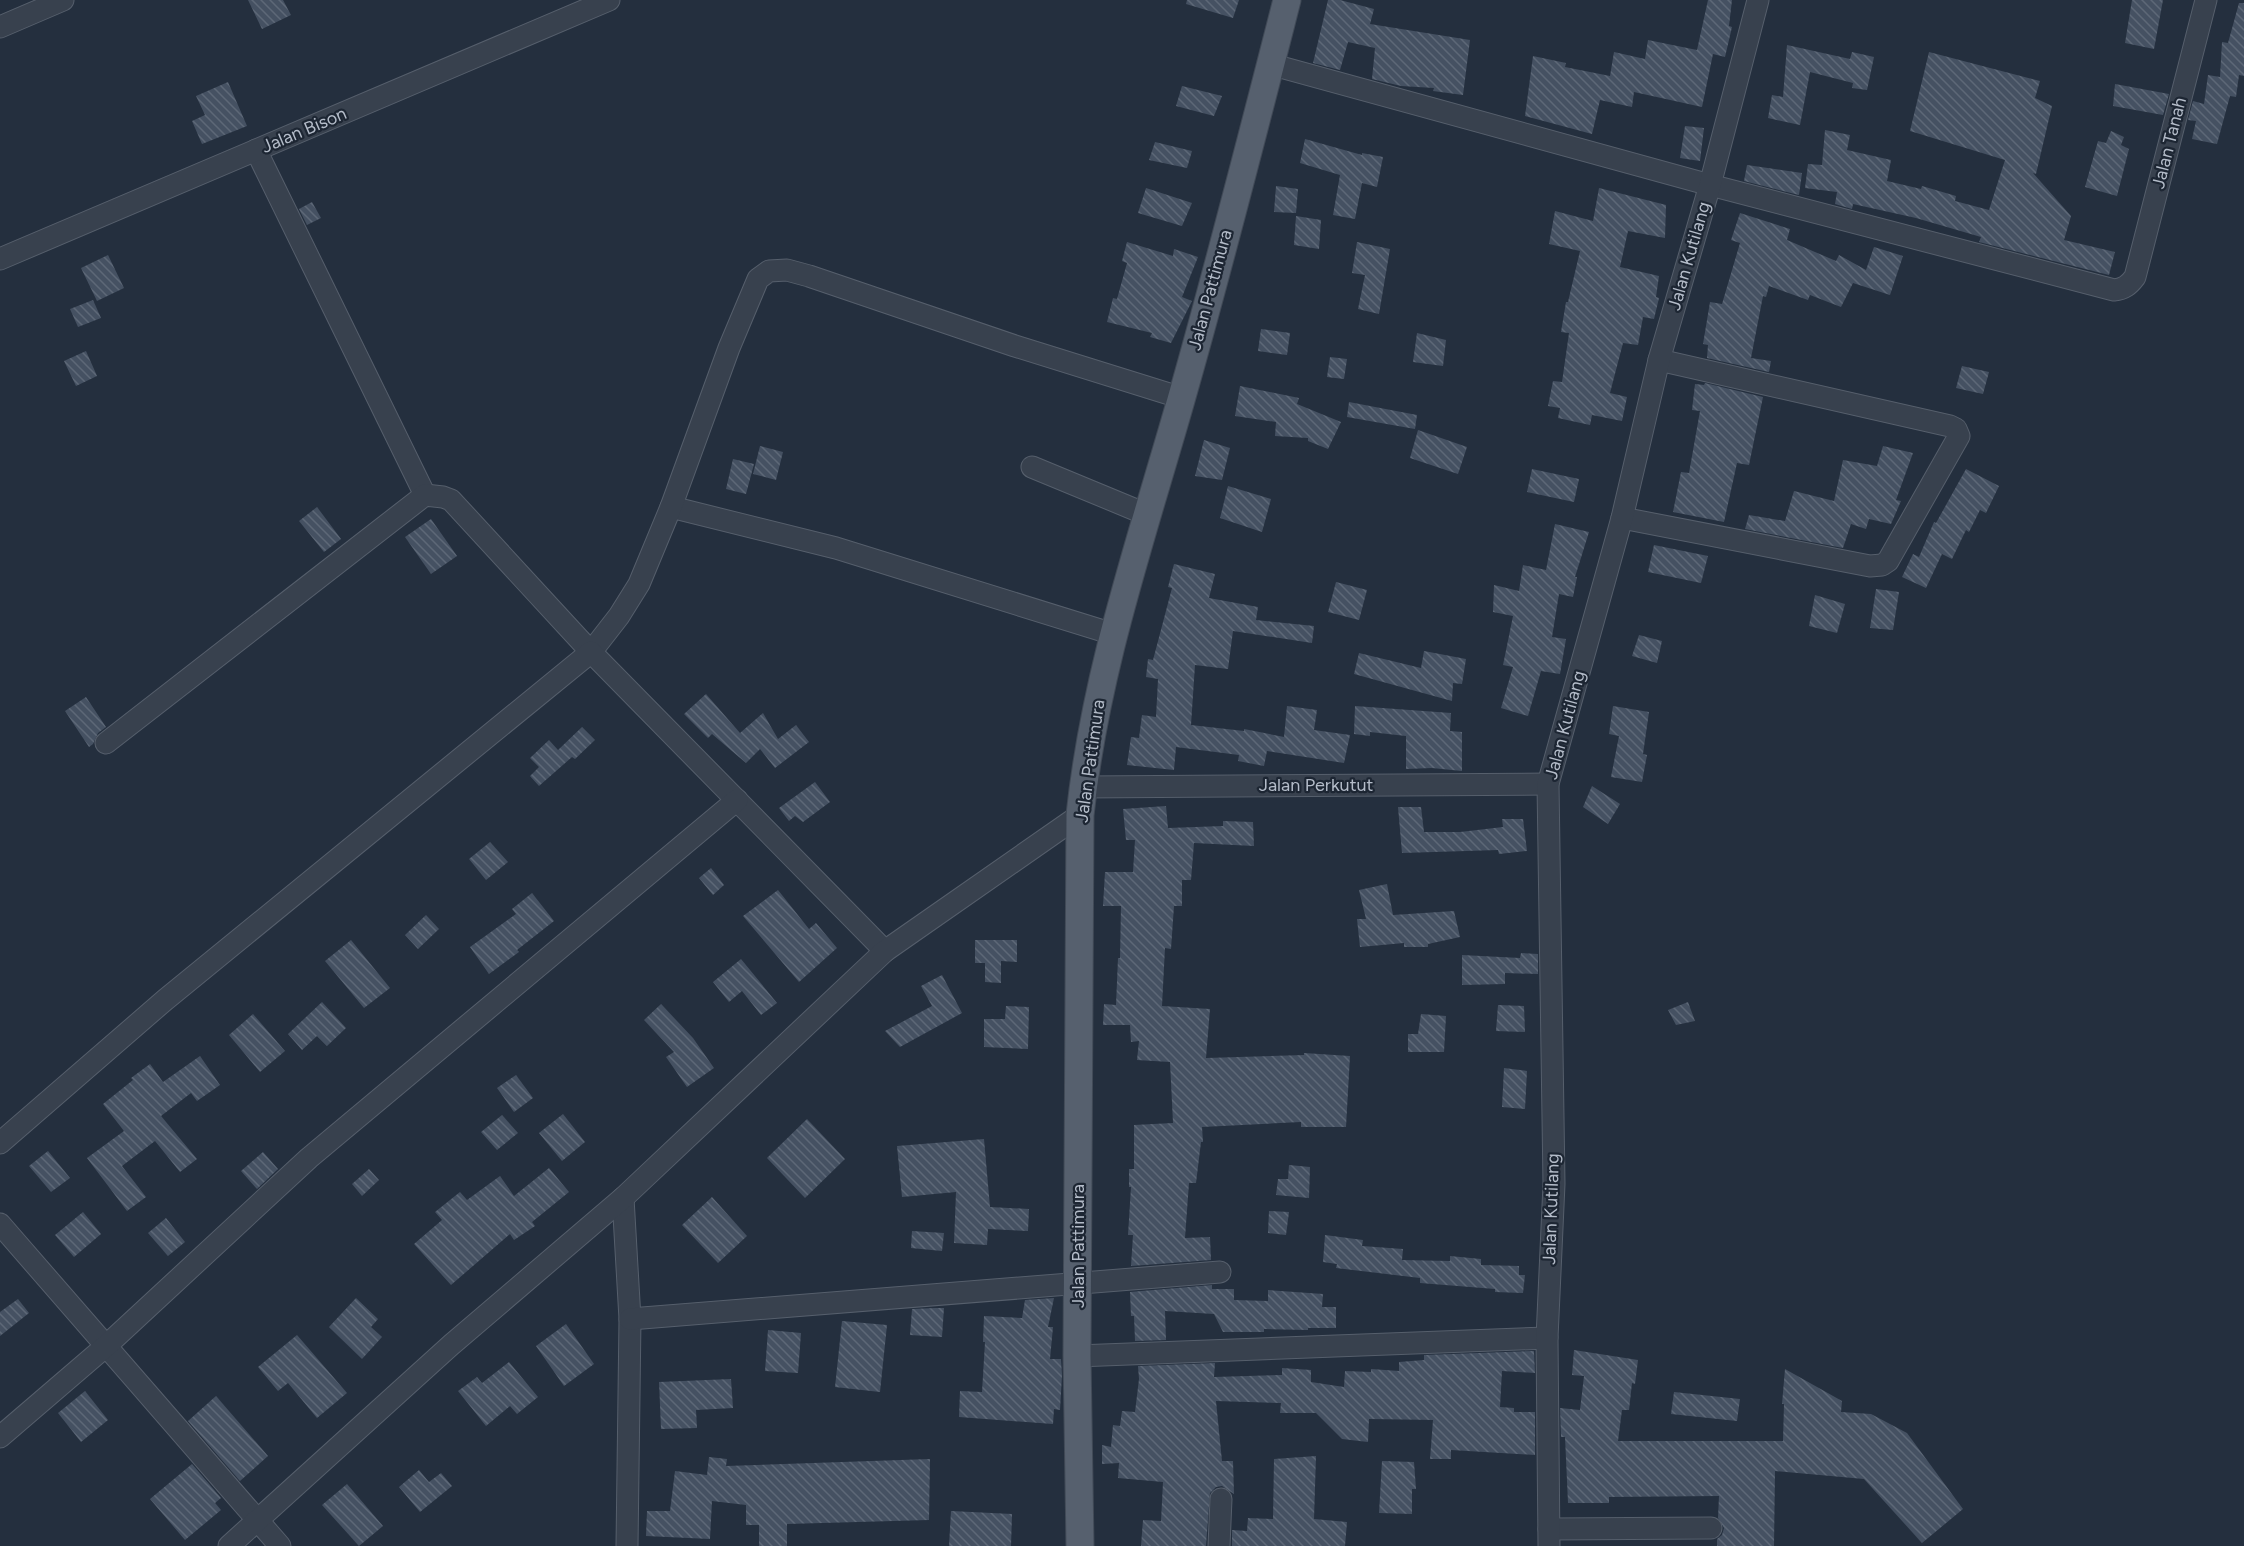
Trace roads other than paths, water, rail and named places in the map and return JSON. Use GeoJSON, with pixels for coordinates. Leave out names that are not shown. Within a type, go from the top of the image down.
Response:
{"type":"FeatureCollection","features":[{"type":"Feature","properties":{"kind":"main road","name":"Jalan Pattimura"},"geometry":{"type":"LineString","coordinates":[[1080,1546],[1077,1356],[1080,815],[1083,787],[1090,741],[1113,634],[1182,398],[1287,0]]}},
{"type":"Feature","properties":{"kind":"street"},"geometry":{"type":"LineString","coordinates":[[0,27],[63,0]]}},
{"type":"Feature","properties":{"kind":"street","name":"Jalan Bison"},"geometry":{"type":"LineString","coordinates":[[0,259],[256,150],[581,5],[609,0]]}},
{"type":"Feature","properties":{"kind":"street","name":"Jalan Kutilang"},"geometry":{"type":"LineString","coordinates":[[1549,1538],[1547,1338],[1554,1184],[1548,784],[1622,518],[1659,360],[1710,185],[1758,0]]}},
{"type":"Feature","properties":{"kind":"street","name":"Jalan Tanah"},"geometry":{"type":"LineString","coordinates":[[1710,185],[2114,290],[2122,289],[2129,285],[2135,277],[2206,0]]}},
{"type":"Feature","properties":{"kind":"street"},"geometry":{"type":"LineString","coordinates":[[1270,64],[1710,185]]}},
{"type":"Feature","properties":{"kind":"street"},"geometry":{"type":"LineString","coordinates":[[256,150],[425,495]]}},
{"type":"Feature","properties":{"kind":"street"},"geometry":{"type":"LineString","coordinates":[[0,1143],[165,1000],[591,652],[619,616],[639,584],[672,507],[729,348],[758,279],[769,271],[787,270],[809,276],[1182,398]]}},
{"type":"Feature","properties":{"kind":"street"},"geometry":{"type":"LineString","coordinates":[[1622,518],[1870,566],[1882,565],[1888,561],[1959,436],[1956,429],[1950,426],[1659,360]]}},
{"type":"Feature","properties":{"kind":"street"},"geometry":{"type":"LineString","coordinates":[[1032,467],[1148,515]]}},
{"type":"Feature","properties":{"kind":"street"},"geometry":{"type":"LineString","coordinates":[[106,743],[425,495],[443,497],[451,500],[591,652],[885,951]]}},
{"type":"Feature","properties":{"kind":"street"},"geometry":{"type":"LineString","coordinates":[[672,507],[836,548],[1113,634]]}},
{"type":"Feature","properties":{"kind":"street","name":"Jalan Perkutut"},"geometry":{"type":"LineString","coordinates":[[1083,787],[1548,784]]}},
{"type":"Feature","properties":{"kind":"street"},"geometry":{"type":"LineString","coordinates":[[0,1437],[106,1346],[309,1158],[737,800]]}},
{"type":"Feature","properties":{"kind":"street"},"geometry":{"type":"LineString","coordinates":[[229,1546],[451,1345],[622,1198],[885,951],[1080,815]]}},
{"type":"Feature","properties":{"kind":"street"},"geometry":{"type":"LineString","coordinates":[[622,1198],[630,1319],[627,1546]]}},
{"type":"Feature","properties":{"kind":"street"},"geometry":{"type":"LineString","coordinates":[[0,1224],[280,1546]]}},
{"type":"Feature","properties":{"kind":"street"},"geometry":{"type":"LineString","coordinates":[[630,1319],[1220,1272]]}},
{"type":"Feature","properties":{"kind":"street"},"geometry":{"type":"LineString","coordinates":[[1077,1356],[1547,1338]]}},
{"type":"Feature","properties":{"kind":"street"},"geometry":{"type":"LineString","coordinates":[[1219,1546],[1221,1499]]}},
{"type":"Feature","properties":{"kind":"street"},"geometry":{"type":"LineString","coordinates":[[1549,1538],[1711,1528]]}}]}
